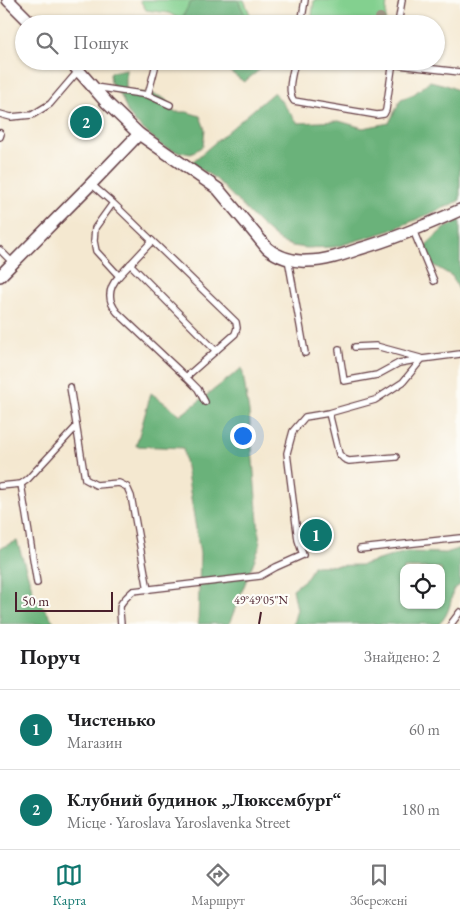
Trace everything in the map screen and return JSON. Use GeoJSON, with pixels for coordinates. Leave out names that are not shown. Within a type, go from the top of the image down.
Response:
{"type":"FeatureCollection","features":[{"type":"Feature","properties":{"kind":"street"},"geometry":{"type":"LineString","coordinates":[[8,0],[23,15]]}},
{"type":"Feature","properties":{"kind":"street"},"geometry":{"type":"LineString","coordinates":[[79,70],[138,134],[218,189],[267,248],[275,254],[288,259],[306,261],[334,258],[390,240],[460,210]]}},
{"type":"Feature","properties":{"kind":"street"},"geometry":{"type":"LineString","coordinates":[[0,276],[138,134]]}},
{"type":"Feature","properties":{"kind":"lane"},"geometry":{"type":"LineString","coordinates":[[302,15],[305,0]]}},
{"type":"Feature","properties":{"kind":"lane"},"geometry":{"type":"LineString","coordinates":[[400,15],[402,0]]}},
{"type":"Feature","properties":{"kind":"lane"},"geometry":{"type":"LineString","coordinates":[[0,114],[11,117],[32,115],[50,104],[79,70]]}},
{"type":"Feature","properties":{"kind":"lane"},"geometry":{"type":"LineString","coordinates":[[148,95],[154,70]]}},
{"type":"Feature","properties":{"kind":"lane"},"geometry":{"type":"LineString","coordinates":[[294,70],[290,91],[294,101],[377,115],[384,114],[386,110],[392,70]]}},
{"type":"Feature","properties":{"kind":"lane"},"geometry":{"type":"LineString","coordinates":[[445,70],[460,72]]}},
{"type":"Feature","properties":{"kind":"lane"},"geometry":{"type":"LineString","coordinates":[[93,86],[148,95],[170,105]]}},
{"type":"Feature","properties":{"kind":"lane"},"geometry":{"type":"LineString","coordinates":[[0,133],[0,137]]}},
{"type":"Feature","properties":{"kind":"lane"},"geometry":{"type":"LineString","coordinates":[[91,184],[236,322],[235,334],[186,377]]}},
{"type":"Feature","properties":{"kind":"lane"},"geometry":{"type":"LineString","coordinates":[[112,203],[95,228],[94,240],[96,251],[119,276]]}},
{"type":"Feature","properties":{"kind":"lane"},"geometry":{"type":"LineString","coordinates":[[413,230],[434,280]]}},
{"type":"Feature","properties":{"kind":"lane"},"geometry":{"type":"LineString","coordinates":[[152,241],[113,284],[110,290],[113,307],[198,389],[204,402]]}},
{"type":"Feature","properties":{"kind":"lane"},"geometry":{"type":"LineString","coordinates":[[0,250],[13,263]]}},
{"type":"Feature","properties":{"kind":"lane"},"geometry":{"type":"LineString","coordinates":[[288,259],[305,353]]}},
{"type":"Feature","properties":{"kind":"lane"},"geometry":{"type":"LineString","coordinates":[[130,264],[216,351]]}},
{"type":"Feature","properties":{"kind":"lane"},"geometry":{"type":"LineString","coordinates":[[355,347],[376,346],[422,359]]}},
{"type":"Feature","properties":{"kind":"lane"},"geometry":{"type":"LineString","coordinates":[[339,349],[344,381],[378,375],[399,363],[460,354]]}},
{"type":"Feature","properties":{"kind":"lane"},"geometry":{"type":"LineString","coordinates":[[121,624],[119,610],[121,603],[133,591],[260,576],[303,555],[298,540],[287,454],[293,431],[305,417],[329,413],[375,400],[403,382],[422,359]]}},
{"type":"Feature","properties":{"kind":"lane"},"geometry":{"type":"LineString","coordinates":[[70,387],[86,479],[96,485],[119,482],[127,487],[131,496],[148,590]]}},
{"type":"Feature","properties":{"kind":"lane"},"geometry":{"type":"LineString","coordinates":[[329,413],[339,454],[344,459],[349,461],[396,457]]}},
{"type":"Feature","properties":{"kind":"lane"},"geometry":{"type":"LineString","coordinates":[[0,486],[21,484],[36,471],[76,427]]}},
{"type":"Feature","properties":{"kind":"lane"},"geometry":{"type":"LineString","coordinates":[[21,484],[38,583]]}},
{"type":"Feature","properties":{"kind":"lane"},"geometry":{"type":"LineString","coordinates":[[360,548],[460,538]]}},
{"type":"Feature","properties":{"kind":"lane"},"geometry":{"type":"LineString","coordinates":[[452,624],[460,612]]}},
{"type":"Feature","properties":{"kind":"green space"},"geometry":{"type":"Polygon","coordinates":[[[140,0],[244,0],[250,15],[172,15],[146,10],[140,0]]]}},
{"type":"Feature","properties":{"kind":"green space"},"geometry":{"type":"Polygon","coordinates":[[[198,0],[238,0],[245,15],[184,15],[190,3],[198,0]]]}},
{"type":"Feature","properties":{"kind":"green space"},"geometry":{"type":"Polygon","coordinates":[[[314,0],[387,0],[386,15],[312,15],[314,0]]]}},
{"type":"Feature","properties":{"kind":"green space"},"geometry":{"type":"Polygon","coordinates":[[[126,70],[126,92],[159,96],[167,101],[174,112],[187,112],[200,116],[205,129],[203,146],[191,154],[162,146],[134,121],[127,111],[122,98],[111,83],[111,72],[126,70]]]}},
{"type":"Feature","properties":{"kind":"green space"},"geometry":{"type":"Polygon","coordinates":[[[228,70],[260,70],[244,82],[228,70]]]}},
{"type":"Feature","properties":{"kind":"green space"},"geometry":{"type":"Polygon","coordinates":[[[430,81],[460,91],[460,200],[389,231],[335,247],[307,248],[292,246],[281,242],[259,223],[216,179],[191,163],[274,92],[298,123],[339,121],[363,128],[389,123],[401,99],[414,94],[430,81]]]}},
{"type":"Feature","properties":{"kind":"green space"},"geometry":{"type":"Polygon","coordinates":[[[460,220],[460,292],[452,276],[433,265],[426,245],[442,230],[460,220]]]}},
{"type":"Feature","properties":{"kind":"green space"},"geometry":{"type":"Polygon","coordinates":[[[242,368],[249,412],[260,546],[229,624],[198,624],[200,554],[183,448],[136,446],[151,393],[181,415],[242,368]]]}},
{"type":"Feature","properties":{"kind":"green space"},"geometry":{"type":"Polygon","coordinates":[[[17,541],[34,594],[54,624],[0,624],[0,548],[17,541]]]}},
{"type":"Feature","properties":{"kind":"green space"},"geometry":{"type":"Polygon","coordinates":[[[460,548],[460,585],[453,590],[447,612],[439,624],[293,624],[297,609],[293,589],[307,578],[313,566],[361,565],[406,552],[446,553],[460,548]]]}},
{"type":"Feature","properties":{"kind":"place","name":"Клубний будинок „Люксембург“"},"geometry":{"type":"Point","coordinates":[86,122]}},
{"type":"Feature","properties":{"kind":"place","name":"Чистенько"},"geometry":{"type":"Point","coordinates":[316,535]}}]}
